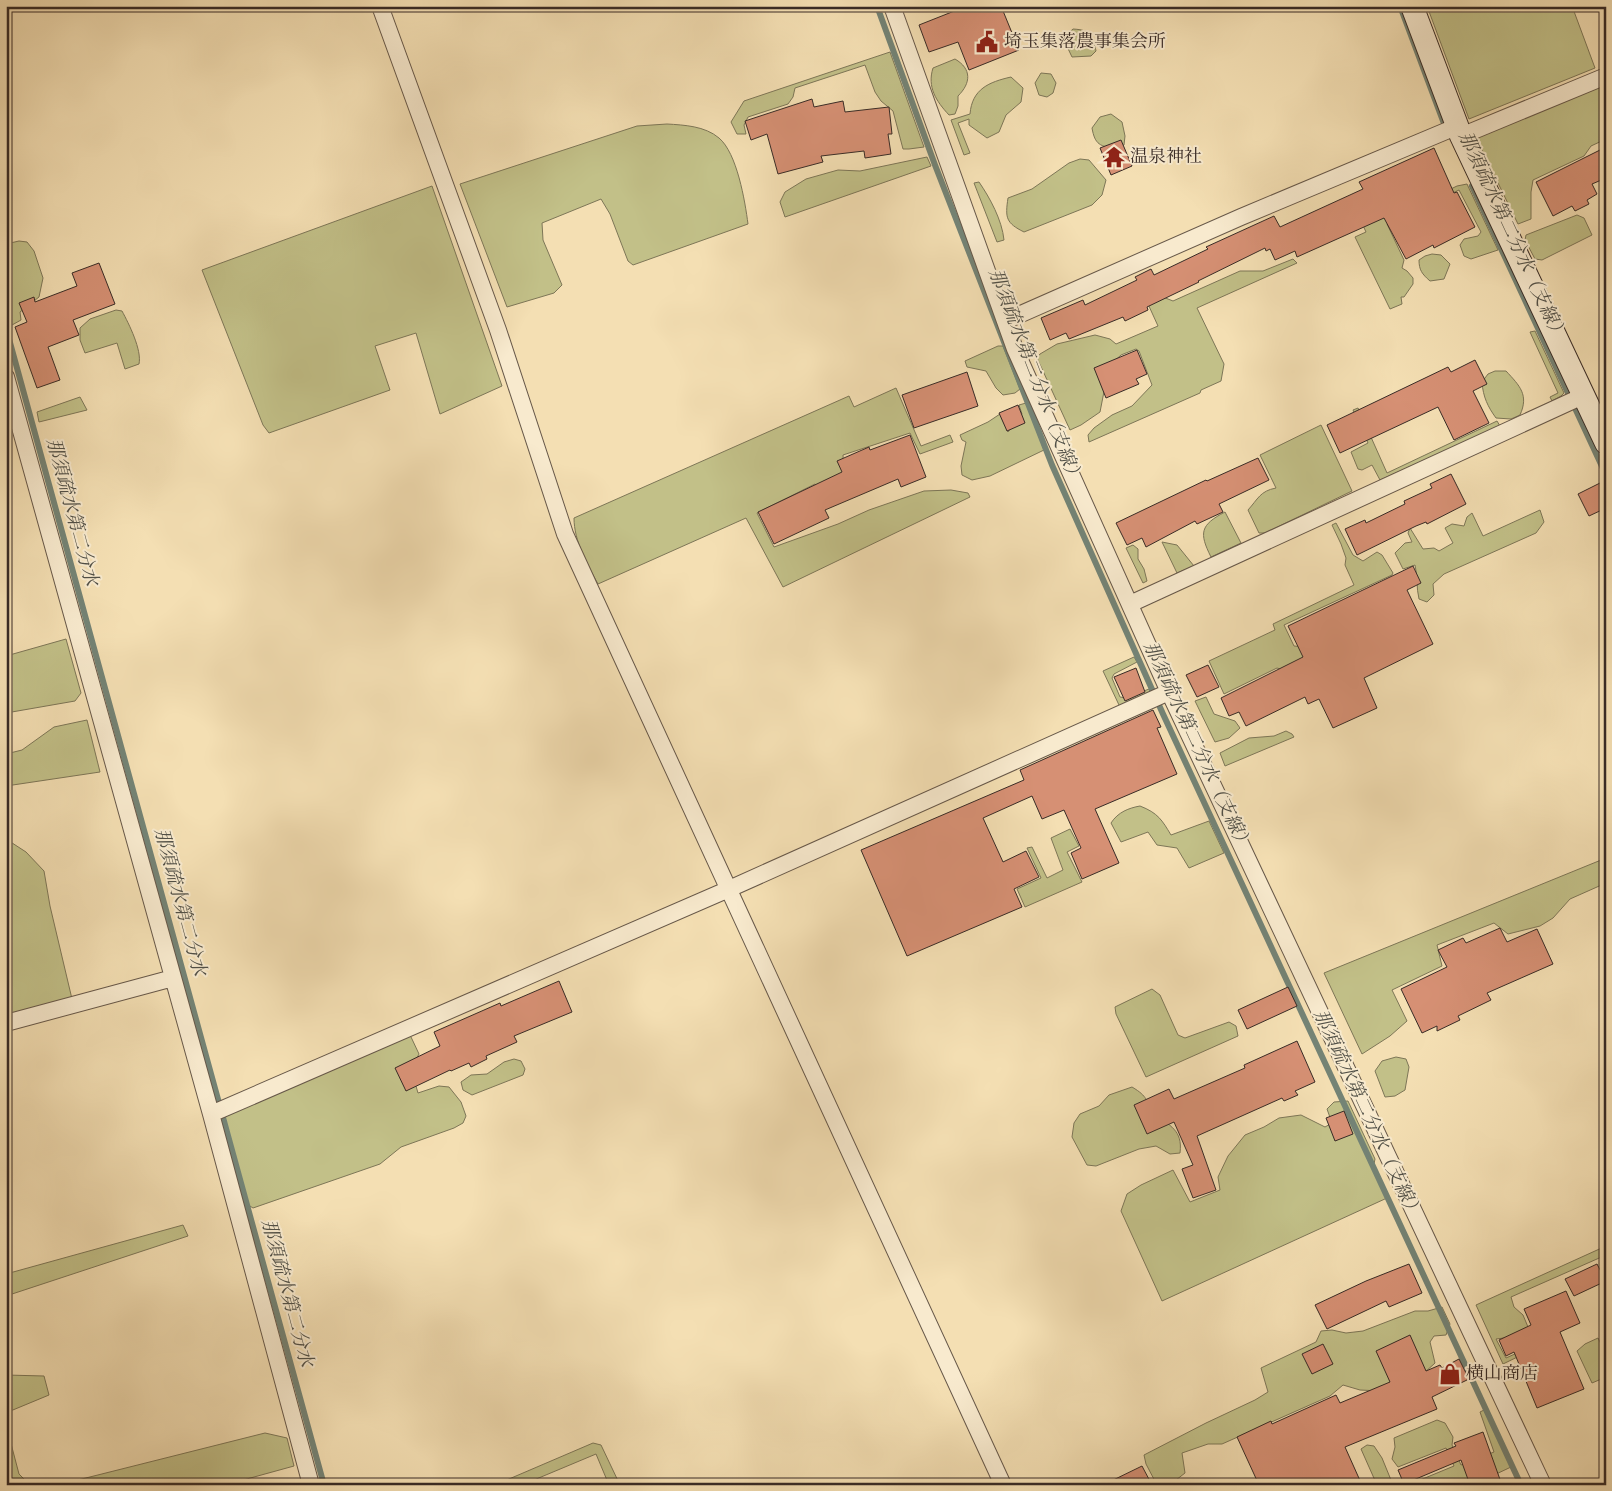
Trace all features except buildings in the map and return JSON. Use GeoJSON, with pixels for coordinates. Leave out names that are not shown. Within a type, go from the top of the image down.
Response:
{"type":"FeatureCollection","features":[{"type":"Feature","properties":{"kind":"street"},"geometry":{"type":"LineString","coordinates":[[380,6],[498,330],[565,534],[1003,1485]]}},
{"type":"Feature","properties":{"kind":"street"},"geometry":{"type":"LineString","coordinates":[[892,6],[1015,349],[1169,692],[1543,1485]]}},
{"type":"Feature","properties":{"kind":"street"},"geometry":{"type":"LineString","coordinates":[[1412,6],[1460,131],[1606,443]]}},
{"type":"Feature","properties":{"kind":"street"},"geometry":{"type":"LineString","coordinates":[[1005,321],[1241,217],[1606,76]]}},
{"type":"Feature","properties":{"kind":"street"},"geometry":{"type":"LineString","coordinates":[[6,377],[212,1114],[311,1485]]}},
{"type":"Feature","properties":{"kind":"street"},"geometry":{"type":"LineString","coordinates":[[1130,604],[1584,396]]}},
{"type":"Feature","properties":{"kind":"street"},"geometry":{"type":"LineString","coordinates":[[212,1114],[729,889],[1169,692]]}},
{"type":"Feature","properties":{"kind":"street"},"geometry":{"type":"LineString","coordinates":[[6,1023],[173,978]]}},
{"type":"Feature","properties":{"kind":"shaded area"},"geometry":{"type":"Polygon","coordinates":[[[1427,6],[1572,6],[1595,68],[1469,119],[1427,6]]]}},
{"type":"Feature","properties":{"kind":"shaded area"},"geometry":{"type":"Polygon","coordinates":[[[1073,29],[1087,32],[1092,37],[1096,51],[1091,56],[1072,57],[1063,38],[1073,29]]]}},
{"type":"Feature","properties":{"kind":"shaded area"},"geometry":{"type":"Polygon","coordinates":[[[890,52],[924,147],[903,149],[893,111],[881,101],[875,92],[865,65],[795,88],[793,97],[788,104],[748,117],[744,125],[746,134],[737,134],[731,122],[744,101],[890,52]]]}},
{"type":"Feature","properties":{"kind":"shaded area"},"geometry":{"type":"Polygon","coordinates":[[[955,59],[961,63],[968,76],[965,86],[958,96],[958,106],[955,114],[949,115],[934,93],[931,75],[933,68],[955,59]]]}},
{"type":"Feature","properties":{"kind":"shaded area"},"geometry":{"type":"Polygon","coordinates":[[[1041,73],[1051,74],[1056,83],[1053,93],[1047,97],[1039,95],[1035,83],[1041,73]]]}},
{"type":"Feature","properties":{"kind":"shaded area"},"geometry":{"type":"Polygon","coordinates":[[[1011,77],[1023,88],[1021,102],[1006,115],[999,132],[987,138],[969,125],[969,119],[958,123],[970,153],[964,155],[951,120],[970,114],[974,98],[983,88],[996,81],[1011,77]]]}},
{"type":"Feature","properties":{"kind":"shaded area"},"geometry":{"type":"Polygon","coordinates":[[[1606,80],[1606,139],[1591,146],[1584,156],[1533,180],[1531,219],[1518,224],[1480,146],[1478,137],[1606,80]]]}},
{"type":"Feature","properties":{"kind":"shaded area"},"geometry":{"type":"Polygon","coordinates":[[[1111,114],[1122,122],[1125,136],[1124,145],[1116,149],[1099,144],[1092,128],[1100,117],[1111,114]]]}},
{"type":"Feature","properties":{"kind":"shaded area"},"geometry":{"type":"Polygon","coordinates":[[[667,124],[694,127],[707,131],[719,138],[725,145],[731,155],[739,178],[748,224],[633,265],[628,261],[610,214],[601,199],[542,223],[543,240],[562,285],[554,293],[507,307],[460,184],[637,126],[667,124]]]}},
{"type":"Feature","properties":{"kind":"shaded area"},"geometry":{"type":"Polygon","coordinates":[[[927,157],[931,166],[785,217],[780,202],[785,192],[806,179],[838,170],[860,171],[927,157]]]}},
{"type":"Feature","properties":{"kind":"shaded area"},"geometry":{"type":"Polygon","coordinates":[[[1080,159],[1089,160],[1106,180],[1102,195],[1092,205],[1024,232],[1010,223],[1007,215],[1008,198],[1032,189],[1069,163],[1080,159]]]}},
{"type":"Feature","properties":{"kind":"shaded area"},"geometry":{"type":"Polygon","coordinates":[[[979,182],[995,210],[1004,240],[997,242],[974,183],[979,182]]]}},
{"type":"Feature","properties":{"kind":"shaded area"},"geometry":{"type":"Polygon","coordinates":[[[1467,184],[1498,250],[1471,259],[1464,256],[1460,245],[1464,239],[1478,236],[1481,232],[1459,190],[1387,224],[1404,260],[1402,268],[1413,278],[1413,284],[1404,297],[1401,297],[1402,304],[1390,309],[1355,237],[1366,232],[1351,199],[1434,197],[1457,186],[1467,184]]]}},
{"type":"Feature","properties":{"kind":"shaded area"},"geometry":{"type":"Polygon","coordinates":[[[432,186],[502,386],[440,414],[416,333],[375,346],[390,390],[269,433],[263,425],[202,270],[432,186]]]}},
{"type":"Feature","properties":{"kind":"shaded area"},"geometry":{"type":"Polygon","coordinates":[[[1577,215],[1584,218],[1592,235],[1542,260],[1535,259],[1525,240],[1526,235],[1577,215]]]}},
{"type":"Feature","properties":{"kind":"shaded area"},"geometry":{"type":"Polygon","coordinates":[[[19,241],[27,242],[34,251],[43,278],[39,297],[20,312],[21,320],[12,325],[6,325],[6,244],[19,241]]]}},
{"type":"Feature","properties":{"kind":"shaded area"},"geometry":{"type":"Polygon","coordinates":[[[1432,254],[1441,255],[1450,264],[1444,279],[1430,281],[1422,272],[1419,260],[1432,254]]]}},
{"type":"Feature","properties":{"kind":"shaded area"},"geometry":{"type":"Polygon","coordinates":[[[1293,259],[1297,263],[1197,308],[1224,364],[1221,381],[1201,390],[1200,393],[1089,442],[1088,435],[1094,428],[1112,415],[1132,406],[1152,385],[1139,351],[1136,349],[1121,355],[1109,366],[1100,412],[1070,430],[1037,358],[1040,354],[1057,344],[1095,335],[1110,339],[1116,344],[1158,326],[1148,304],[1163,297],[1173,301],[1240,271],[1263,271],[1293,259]]]}},
{"type":"Feature","properties":{"kind":"shaded area"},"geometry":{"type":"Polygon","coordinates":[[[116,310],[122,311],[139,352],[139,364],[125,369],[117,343],[85,353],[80,340],[80,328],[90,319],[116,310]]]}},
{"type":"Feature","properties":{"kind":"shaded area"},"geometry":{"type":"Polygon","coordinates":[[[1535,331],[1564,393],[1552,401],[1550,397],[1558,393],[1530,332],[1535,331]]]}},
{"type":"Feature","properties":{"kind":"shaded area"},"geometry":{"type":"Polygon","coordinates":[[[998,346],[1003,346],[1020,389],[1015,393],[1003,395],[996,388],[986,371],[967,367],[965,361],[998,346]]]}},
{"type":"Feature","properties":{"kind":"shaded area"},"geometry":{"type":"Polygon","coordinates":[[[1495,371],[1506,371],[1522,391],[1524,402],[1520,415],[1511,419],[1496,418],[1491,410],[1485,397],[1482,382],[1488,374],[1495,371]]]}},
{"type":"Feature","properties":{"kind":"shaded area"},"geometry":{"type":"Polygon","coordinates":[[[896,388],[921,446],[950,435],[953,442],[920,454],[910,433],[843,455],[844,478],[826,494],[815,484],[757,513],[774,547],[924,491],[951,490],[968,493],[970,497],[783,587],[746,518],[598,584],[579,544],[574,518],[849,396],[854,407],[896,388]]]}},
{"type":"Feature","properties":{"kind":"shaded area"},"geometry":{"type":"Polygon","coordinates":[[[80,397],[87,410],[39,422],[37,412],[80,397]]]}},
{"type":"Feature","properties":{"kind":"shaded area"},"geometry":{"type":"Polygon","coordinates":[[[1026,403],[1044,450],[990,476],[972,480],[962,475],[961,466],[966,442],[962,440],[960,435],[988,422],[1000,414],[1008,432],[1022,414],[1019,405],[1026,403]]]}},
{"type":"Feature","properties":{"kind":"shaded area"},"geometry":{"type":"Polygon","coordinates":[[[1358,408],[1387,473],[1497,421],[1500,426],[1380,480],[1372,465],[1362,470],[1358,469],[1351,452],[1368,443],[1353,410],[1358,408]]]}},
{"type":"Feature","properties":{"kind":"shaded area"},"geometry":{"type":"Polygon","coordinates":[[[1321,425],[1352,491],[1265,533],[1259,533],[1248,510],[1263,493],[1276,488],[1260,455],[1321,425]]]}},
{"type":"Feature","properties":{"kind":"shaded area"},"geometry":{"type":"Polygon","coordinates":[[[1540,510],[1544,522],[1536,533],[1444,574],[1433,584],[1434,595],[1427,602],[1419,599],[1415,565],[1403,569],[1395,553],[1405,543],[1412,542],[1408,533],[1410,528],[1423,549],[1434,548],[1439,551],[1453,543],[1445,528],[1452,524],[1464,526],[1467,517],[1472,513],[1483,536],[1540,510]]]}},
{"type":"Feature","properties":{"kind":"shaded area"},"geometry":{"type":"Polygon","coordinates":[[[1225,512],[1241,543],[1211,557],[1205,542],[1204,530],[1211,521],[1225,512]]]}},
{"type":"Feature","properties":{"kind":"shaded area"},"geometry":{"type":"Polygon","coordinates":[[[1336,523],[1353,555],[1363,561],[1377,552],[1382,555],[1393,573],[1392,575],[1284,625],[1294,646],[1306,647],[1311,652],[1284,670],[1277,668],[1224,694],[1209,661],[1275,630],[1273,624],[1354,585],[1345,565],[1346,558],[1341,544],[1332,525],[1336,523]]]}},
{"type":"Feature","properties":{"kind":"shaded area"},"geometry":{"type":"Polygon","coordinates":[[[1162,542],[1177,545],[1194,566],[1177,573],[1162,542]]]}},
{"type":"Feature","properties":{"kind":"shaded area"},"geometry":{"type":"Polygon","coordinates":[[[1133,545],[1138,549],[1138,559],[1144,569],[1147,581],[1143,583],[1126,548],[1133,545]]]}},
{"type":"Feature","properties":{"kind":"shaded area"},"geometry":{"type":"Polygon","coordinates":[[[66,639],[81,693],[75,701],[6,713],[6,656],[66,639]]]}},
{"type":"Feature","properties":{"kind":"shaded area"},"geometry":{"type":"Polygon","coordinates":[[[1134,657],[1137,662],[1114,674],[1112,678],[1120,697],[1126,698],[1149,689],[1151,694],[1121,707],[1103,671],[1134,657]]]}},
{"type":"Feature","properties":{"kind":"shaded area"},"geometry":{"type":"Polygon","coordinates":[[[1206,697],[1214,714],[1235,721],[1240,728],[1229,738],[1215,742],[1195,701],[1206,697]]]}},
{"type":"Feature","properties":{"kind":"shaded area"},"geometry":{"type":"Polygon","coordinates":[[[87,720],[100,772],[6,786],[6,754],[22,750],[54,727],[87,720]]]}},
{"type":"Feature","properties":{"kind":"shaded area"},"geometry":{"type":"Polygon","coordinates":[[[1286,731],[1294,737],[1225,766],[1220,753],[1249,738],[1274,736],[1286,731]]]}},
{"type":"Feature","properties":{"kind":"shaded area"},"geometry":{"type":"Polygon","coordinates":[[[1140,806],[1151,811],[1159,818],[1171,835],[1209,821],[1224,853],[1189,868],[1177,848],[1157,845],[1148,832],[1121,842],[1111,823],[1124,811],[1140,806]]]}},
{"type":"Feature","properties":{"kind":"shaded area"},"geometry":{"type":"Polygon","coordinates":[[[1070,829],[1079,846],[1067,852],[1082,882],[1025,907],[1017,889],[1041,878],[1027,848],[1032,847],[1047,878],[1063,870],[1051,838],[1070,829]]]}},
{"type":"Feature","properties":{"kind":"shaded area"},"geometry":{"type":"Polygon","coordinates":[[[6,839],[26,852],[44,871],[50,906],[72,999],[6,1017],[6,839]]]}},
{"type":"Feature","properties":{"kind":"shaded area"},"geometry":{"type":"Polygon","coordinates":[[[1606,858],[1606,883],[1570,899],[1553,918],[1540,926],[1508,934],[1494,923],[1437,945],[1442,966],[1392,990],[1407,1021],[1390,1036],[1362,1054],[1324,973],[1606,858]]]}},
{"type":"Feature","properties":{"kind":"shaded area"},"geometry":{"type":"Polygon","coordinates":[[[1152,989],[1160,995],[1178,1035],[1185,1038],[1229,1022],[1236,1026],[1238,1036],[1146,1077],[1116,1014],[1115,1007],[1152,989]]]}},
{"type":"Feature","properties":{"kind":"shaded area"},"geometry":{"type":"Polygon","coordinates":[[[406,1032],[411,1037],[419,1054],[411,1069],[418,1093],[439,1086],[449,1087],[461,1102],[466,1116],[463,1123],[401,1147],[380,1164],[253,1208],[242,1201],[220,1120],[228,1110],[406,1032]]]}},
{"type":"Feature","properties":{"kind":"shaded area"},"geometry":{"type":"Polygon","coordinates":[[[1396,1057],[1406,1059],[1409,1067],[1405,1090],[1395,1096],[1385,1097],[1375,1071],[1382,1061],[1396,1057]]]}},
{"type":"Feature","properties":{"kind":"shaded area"},"geometry":{"type":"Polygon","coordinates":[[[514,1059],[521,1061],[525,1069],[523,1075],[472,1095],[463,1090],[461,1082],[471,1075],[487,1074],[504,1062],[514,1059]]]}},
{"type":"Feature","properties":{"kind":"shaded area"},"geometry":{"type":"Polygon","coordinates":[[[1132,1087],[1144,1096],[1155,1112],[1177,1133],[1180,1153],[1170,1154],[1156,1146],[1139,1149],[1096,1166],[1087,1165],[1072,1137],[1074,1123],[1080,1114],[1099,1106],[1109,1095],[1132,1087]]]}},
{"type":"Feature","properties":{"kind":"shaded area"},"geometry":{"type":"Polygon","coordinates":[[[1348,1101],[1375,1159],[1373,1169],[1387,1198],[1162,1301],[1121,1211],[1127,1194],[1141,1185],[1173,1170],[1190,1202],[1220,1190],[1218,1177],[1228,1156],[1245,1135],[1279,1118],[1301,1115],[1325,1127],[1332,1123],[1327,1109],[1334,1102],[1348,1101]]]}},
{"type":"Feature","properties":{"kind":"shaded area"},"geometry":{"type":"Polygon","coordinates":[[[183,1225],[188,1236],[6,1296],[6,1274],[183,1225]]]}},
{"type":"Feature","properties":{"kind":"shaded area"},"geometry":{"type":"Polygon","coordinates":[[[1606,1246],[1606,1255],[1511,1297],[1514,1307],[1523,1315],[1533,1339],[1512,1337],[1496,1339],[1506,1358],[1537,1344],[1538,1347],[1503,1364],[1476,1305],[1606,1246]]]}},
{"type":"Feature","properties":{"kind":"shaded area"},"geometry":{"type":"Polygon","coordinates":[[[1442,1307],[1450,1324],[1446,1335],[1434,1336],[1430,1342],[1435,1363],[1423,1374],[1381,1391],[1360,1390],[1343,1385],[1330,1396],[1222,1444],[1208,1444],[1182,1453],[1185,1473],[1176,1480],[1178,1485],[1157,1485],[1146,1464],[1144,1455],[1268,1392],[1261,1368],[1316,1342],[1321,1331],[1332,1330],[1346,1333],[1363,1331],[1415,1311],[1428,1311],[1442,1307]]]}},
{"type":"Feature","properties":{"kind":"shaded area"},"geometry":{"type":"Polygon","coordinates":[[[1598,1338],[1606,1354],[1606,1377],[1592,1383],[1577,1351],[1585,1344],[1598,1338]]]}},
{"type":"Feature","properties":{"kind":"shaded area"},"geometry":{"type":"Polygon","coordinates":[[[6,1375],[44,1376],[49,1395],[8,1412],[9,1436],[19,1474],[30,1485],[6,1485],[6,1375]]]}},
{"type":"Feature","properties":{"kind":"shaded area"},"geometry":{"type":"Polygon","coordinates":[[[1484,1410],[1511,1467],[1473,1485],[1408,1485],[1454,1466],[1446,1448],[1398,1467],[1392,1459],[1395,1447],[1394,1438],[1437,1420],[1445,1423],[1453,1437],[1452,1445],[1461,1465],[1494,1452],[1480,1412],[1484,1410]]]}},
{"type":"Feature","properties":{"kind":"shaded area"},"geometry":{"type":"Polygon","coordinates":[[[265,1433],[287,1438],[294,1466],[225,1485],[58,1485],[265,1433]]]}},
{"type":"Feature","properties":{"kind":"shaded area"},"geometry":{"type":"Polygon","coordinates":[[[593,1443],[601,1445],[620,1485],[609,1485],[596,1454],[522,1485],[495,1485],[593,1443]]]}},
{"type":"Feature","properties":{"kind":"shaded area"},"geometry":{"type":"Polygon","coordinates":[[[1367,1445],[1374,1446],[1382,1458],[1391,1480],[1397,1485],[1377,1485],[1361,1449],[1367,1445]]]}},
{"type":"Feature","properties":{"kind":"waterway","name":"那須疏水第二分水（支線）"},"geometry":{"type":"LineString","coordinates":[[877,6],[935,165],[1052,465],[1163,714],[1521,1485]]}},
{"type":"Feature","properties":{"kind":"waterway","name":"那須疏水第二分水（支線）"},"geometry":{"type":"LineString","coordinates":[[1400,6],[1446,129]]}},
{"type":"Feature","properties":{"kind":"waterway","name":"那須疏水第二分水（支線）"},"geometry":{"type":"LineString","coordinates":[[1472,186],[1606,475]]}},
{"type":"Feature","properties":{"kind":"waterway","name":"那須疏水第二分水"},"geometry":{"type":"LineString","coordinates":[[6,328],[324,1485]]}},
{"type":"Feature","properties":{"kind":"place","name":"埼玉集落農事集会所"},"geometry":{"type":"Point","coordinates":[987,42]}},
{"type":"Feature","properties":{"kind":"place","name":"温泉神社"},"geometry":{"type":"Point","coordinates":[1114,157]}},
{"type":"Feature","properties":{"kind":"place","name":"横山商店"},"geometry":{"type":"Point","coordinates":[1450,1374]}}]}
